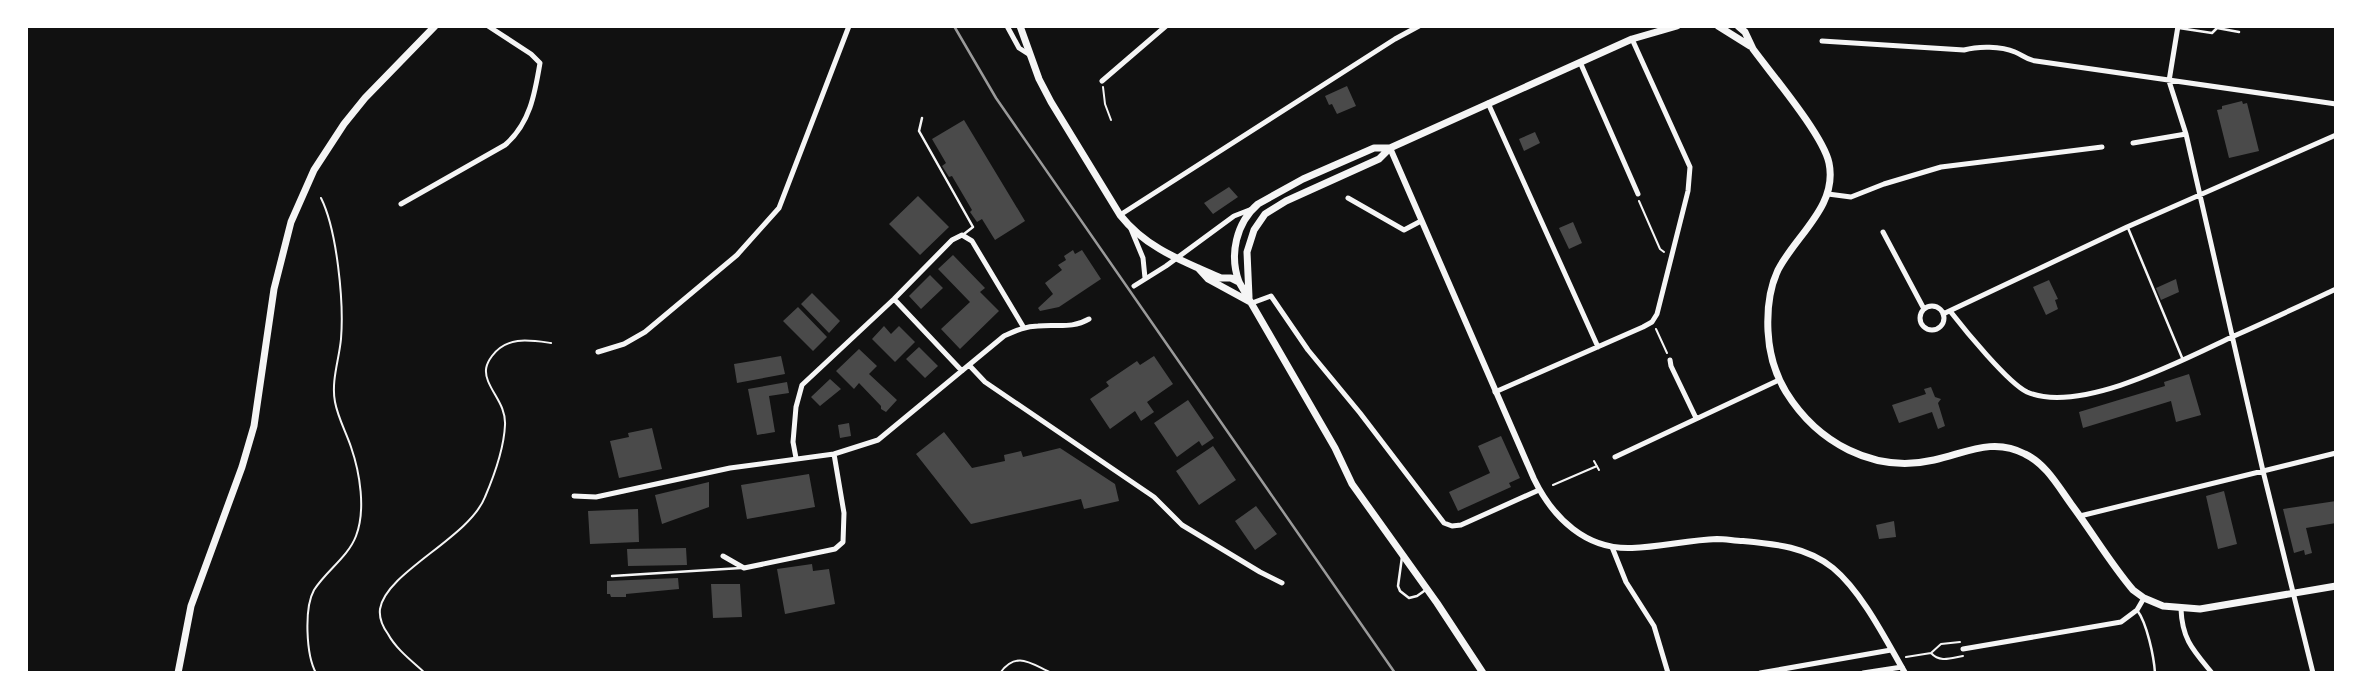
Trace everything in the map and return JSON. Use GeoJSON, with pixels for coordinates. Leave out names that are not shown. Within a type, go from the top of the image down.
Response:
{"type":"FeatureCollection","features":[{"type":"Feature","properties":{"kind":"main road"},"geometry":{"type":"LineString","coordinates":[[178,673],[185,631],[198,585],[251,439],[261,389],[274,289],[291,222],[314,170],[344,124],[435,26]]}},
{"type":"Feature","properties":{"kind":"main road"},"geometry":{"type":"LineString","coordinates":[[1020,26],[1051,102],[1131,229],[1153,246],[1198,268],[1221,278],[1236,278]]}},
{"type":"Feature","properties":{"kind":"main road"},"geometry":{"type":"LineString","coordinates":[[1636,38],[1653,26]]}},
{"type":"Feature","properties":{"kind":"main road"},"geometry":{"type":"LineString","coordinates":[[1236,278],[1246,262],[1254,230],[1265,214],[1286,201],[1379,159],[1390,148],[1488,103],[1636,38],[1676,26]]}},
{"type":"Feature","properties":{"kind":"main road"},"geometry":{"type":"LineString","coordinates":[[1718,26],[1754,49]]}},
{"type":"Feature","properties":{"kind":"main road"},"geometry":{"type":"LineString","coordinates":[[1738,26],[1745,32],[1825,150],[1830,167],[1828,194],[1779,270],[1770,294],[1767,314],[1768,338],[1779,380],[1797,409],[1817,431],[1834,443],[1876,459],[1903,463],[1930,461],[1988,445],[2015,449],[2037,460],[2133,590],[2163,606],[2200,608],[2336,586]]}},
{"type":"Feature","properties":{"kind":"main road"},"geometry":{"type":"LineString","coordinates":[[1390,148],[1374,148],[1303,179],[1273,194],[1252,209],[1234,251],[1236,278],[1328,436],[1352,484],[1483,673]]}},
{"type":"Feature","properties":{"kind":"main road"},"geometry":{"type":"LineString","coordinates":[[1303,179],[1310,181],[1310,191]]}},
{"type":"Feature","properties":{"kind":"main road"},"geometry":{"type":"LineString","coordinates":[[1246,262],[1250,300]]}},
{"type":"Feature","properties":{"kind":"main road"},"geometry":{"type":"LineString","coordinates":[[1198,268],[1208,279],[1250,300]]}},
{"type":"Feature","properties":{"kind":"street"},"geometry":{"type":"LineString","coordinates":[[401,204],[505,145],[515,136],[527,117],[540,62],[488,26]]}},
{"type":"Feature","properties":{"kind":"street"},"geometry":{"type":"LineString","coordinates":[[598,352],[624,344],[645,332],[737,255],[779,208],[849,26]]}},
{"type":"Feature","properties":{"kind":"street"},"geometry":{"type":"LineString","coordinates":[[1007,26],[1019,48],[1030,55]]}},
{"type":"Feature","properties":{"kind":"street"},"geometry":{"type":"LineString","coordinates":[[1102,81],[1166,26]]}},
{"type":"Feature","properties":{"kind":"street"},"geometry":{"type":"LineString","coordinates":[[1120,215],[1419,26]]}},
{"type":"Feature","properties":{"kind":"street"},"geometry":{"type":"LineString","coordinates":[[2178,27],[2169,81],[2186,134],[2263,471],[2313,673]]}},
{"type":"Feature","properties":{"kind":"street"},"geometry":{"type":"LineString","coordinates":[[1495,392],[1652,322],[1657,314],[1688,191],[1690,167],[1636,38]]}},
{"type":"Feature","properties":{"kind":"street"},"geometry":{"type":"LineString","coordinates":[[1822,41],[2004,50],[2016,52],[2026,60],[2336,104]]}},
{"type":"Feature","properties":{"kind":"street"},"geometry":{"type":"LineString","coordinates":[[1580,62],[1638,194]]}},
{"type":"Feature","properties":{"kind":"street"},"geometry":{"type":"LineString","coordinates":[[1488,103],[1598,346]]}},
{"type":"Feature","properties":{"kind":"street"},"geometry":{"type":"LineString","coordinates":[[2133,143],[2186,134]]}},
{"type":"Feature","properties":{"kind":"street"},"geometry":{"type":"LineString","coordinates":[[2336,135],[2127,227],[1946,312],[1942,324],[1932,330],[1921,324],[1920,319],[1924,309],[1928,307],[1937,307],[1946,312],[2011,381],[2024,391],[2056,397],[2085,394],[2126,384],[2336,289]]}},
{"type":"Feature","properties":{"kind":"street"},"geometry":{"type":"LineString","coordinates":[[1828,194],[1851,197],[1941,167],[2102,147]]}},
{"type":"Feature","properties":{"kind":"street"},"geometry":{"type":"LineString","coordinates":[[1390,148],[1539,490],[1556,515],[1591,540],[1612,547],[1631,548],[1718,539],[1776,543],[1820,559],[1846,580],[1860,597],[1903,670],[1863,673]]}},
{"type":"Feature","properties":{"kind":"street"},"geometry":{"type":"LineString","coordinates":[[1348,198],[1405,230],[1421,221]]}},
{"type":"Feature","properties":{"kind":"street"},"geometry":{"type":"LineString","coordinates":[[1134,286],[1234,216],[1252,209]]}},
{"type":"Feature","properties":{"kind":"street"},"geometry":{"type":"LineString","coordinates":[[1131,229],[1143,258],[1145,278]]}},
{"type":"Feature","properties":{"kind":"street"},"geometry":{"type":"LineString","coordinates":[[1883,232],[1924,309]]}},
{"type":"Feature","properties":{"kind":"street"},"geometry":{"type":"LineString","coordinates":[[796,458],[793,442],[795,419],[798,395],[803,385],[952,240],[962,235],[972,242],[1024,328]]}},
{"type":"Feature","properties":{"kind":"street"},"geometry":{"type":"LineString","coordinates":[[1250,300],[1271,296],[1278,303],[1315,358],[1444,523],[1461,525],[1539,490]]}},
{"type":"Feature","properties":{"kind":"street"},"geometry":{"type":"LineString","coordinates":[[894,299],[962,371]]}},
{"type":"Feature","properties":{"kind":"street"},"geometry":{"type":"LineString","coordinates":[[574,496],[596,497],[730,468],[834,454],[878,440],[1004,336],[1039,325],[1077,326],[1089,319]]}},
{"type":"Feature","properties":{"kind":"street"},"geometry":{"type":"LineString","coordinates":[[1670,360],[1696,418]]}},
{"type":"Feature","properties":{"kind":"street"},"geometry":{"type":"LineString","coordinates":[[969,365],[985,382],[1154,497],[1182,525],[1282,583]]}},
{"type":"Feature","properties":{"kind":"street"},"geometry":{"type":"LineString","coordinates":[[1615,457],[1779,380]]}},
{"type":"Feature","properties":{"kind":"street"},"geometry":{"type":"LineString","coordinates":[[2080,516],[2336,453]]}},
{"type":"Feature","properties":{"kind":"street"},"geometry":{"type":"LineString","coordinates":[[723,556],[744,568],[835,549],[843,542],[844,513],[834,454]]}},
{"type":"Feature","properties":{"kind":"street"},"geometry":{"type":"LineString","coordinates":[[1612,547],[1626,582],[1654,626],[1668,673]]}},
{"type":"Feature","properties":{"kind":"street"},"geometry":{"type":"LineString","coordinates":[[1964,649],[2121,622],[2137,611],[2144,598]]}},
{"type":"Feature","properties":{"kind":"street"},"geometry":{"type":"LineString","coordinates":[[2181,609],[2182,629],[2212,673]]}},
{"type":"Feature","properties":{"kind":"street"},"geometry":{"type":"LineString","coordinates":[[1760,673],[1891,650]]}},
{"type":"Feature","properties":{"kind":"lane"},"geometry":{"type":"LineString","coordinates":[[2178,27],[2212,33],[2217,28],[2239,32]]}},
{"type":"Feature","properties":{"kind":"lane"},"geometry":{"type":"LineString","coordinates":[[922,118],[919,131],[974,228],[962,235]]}},
{"type":"Feature","properties":{"kind":"lane"},"geometry":{"type":"LineString","coordinates":[[2127,227],[2183,360]]}},
{"type":"Feature","properties":{"kind":"lane"},"geometry":{"type":"LineString","coordinates":[[1402,553],[1398,586],[1400,591],[1409,598],[1427,589]]}},
{"type":"Feature","properties":{"kind":"lane"},"geometry":{"type":"LineString","coordinates":[[612,576],[744,568]]}},
{"type":"Feature","properties":{"kind":"lane"},"geometry":{"type":"LineString","coordinates":[[2137,611],[2142,617],[2154,656],[2155,673]]}},
{"type":"Feature","properties":{"kind":"path"},"geometry":{"type":"LineString","coordinates":[[1102,81],[1105,104],[1111,120]]}},
{"type":"Feature","properties":{"kind":"path"},"geometry":{"type":"LineString","coordinates":[[1638,194],[1660,249],[1672,257]]}},
{"type":"Feature","properties":{"kind":"path"},"geometry":{"type":"LineString","coordinates":[[316,673],[310,662],[310,598],[356,537],[362,513],[352,449],[334,401],[341,331],[340,285],[331,225],[321,198]]}},
{"type":"Feature","properties":{"kind":"path"},"geometry":{"type":"LineString","coordinates":[[1656,328],[1670,360]]}},
{"type":"Feature","properties":{"kind":"path"},"geometry":{"type":"LineString","coordinates":[[425,673],[389,637],[380,611],[384,598],[398,580],[469,521],[485,500],[506,424],[502,404],[487,378],[486,364],[497,349],[509,342],[531,340],[551,343]]}},
{"type":"Feature","properties":{"kind":"path"},"geometry":{"type":"LineString","coordinates":[[1594,461],[1599,470]]}},
{"type":"Feature","properties":{"kind":"path"},"geometry":{"type":"LineString","coordinates":[[1553,485],[1597,466]]}},
{"type":"Feature","properties":{"kind":"path"},"geometry":{"type":"LineString","coordinates":[[1909,657],[1931,653],[1941,644],[1955,642]]}},
{"type":"Feature","properties":{"kind":"path"},"geometry":{"type":"LineString","coordinates":[[1931,653],[1943,660],[1957,657]]}},
{"type":"Feature","properties":{"kind":"path"},"geometry":{"type":"LineString","coordinates":[[1000,673],[1008,663],[1020,660],[1052,673]]}},
{"type":"Feature","properties":{"kind":"building"},"geometry":{"type":"Polygon","coordinates":[[[1347,86],[1356,106],[1337,114],[1325,96],[1347,86]]]}},
{"type":"Feature","properties":{"kind":"building"},"geometry":{"type":"Polygon","coordinates":[[[2242,101],[2243,104],[2247,103],[2259,151],[2229,158],[2217,110],[2242,101]]]}},
{"type":"Feature","properties":{"kind":"building"},"geometry":{"type":"Polygon","coordinates":[[[964,120],[1025,221],[995,240],[982,219],[977,222],[970,212],[972,210],[952,176],[949,177],[942,166],[946,163],[932,139],[964,120]]]}},
{"type":"Feature","properties":{"kind":"building"},"geometry":{"type":"Polygon","coordinates":[[[1535,132],[1540,143],[1524,151],[1519,139],[1535,132]]]}},
{"type":"Feature","properties":{"kind":"building"},"geometry":{"type":"Polygon","coordinates":[[[1229,187],[1238,197],[1213,214],[1204,203],[1229,187]]]}},
{"type":"Feature","properties":{"kind":"building"},"geometry":{"type":"Polygon","coordinates":[[[918,196],[949,227],[920,255],[889,224],[918,196]]]}},
{"type":"Feature","properties":{"kind":"building"},"geometry":{"type":"Polygon","coordinates":[[[1573,222],[1582,243],[1569,249],[1559,228],[1573,222]]]}},
{"type":"Feature","properties":{"kind":"building"},"geometry":{"type":"Polygon","coordinates":[[[1073,250],[1075,254],[1082,250],[1101,279],[1059,307],[1040,311],[1038,308],[1053,294],[1045,283],[1062,270],[1058,265],[1066,260],[1064,256],[1073,250]]]}},
{"type":"Feature","properties":{"kind":"building"},"geometry":{"type":"Polygon","coordinates":[[[953,255],[985,288],[980,292],[999,311],[960,349],[941,329],[970,302],[938,269],[953,255]]]}},
{"type":"Feature","properties":{"kind":"building"},"geometry":{"type":"Polygon","coordinates":[[[930,275],[943,288],[921,309],[909,296],[930,275]]]}},
{"type":"Feature","properties":{"kind":"building"},"geometry":{"type":"Polygon","coordinates":[[[2176,279],[2179,292],[2161,300],[2156,288],[2176,279]]]}},
{"type":"Feature","properties":{"kind":"building"},"geometry":{"type":"Polygon","coordinates":[[[2049,280],[2058,299],[2055,300],[2058,309],[2046,315],[2033,287],[2049,280]]]}},
{"type":"Feature","properties":{"kind":"building"},"geometry":{"type":"Polygon","coordinates":[[[812,293],[840,321],[829,333],[801,304],[812,293]]]}},
{"type":"Feature","properties":{"kind":"building"},"geometry":{"type":"Polygon","coordinates":[[[798,307],[827,337],[813,351],[783,321],[798,307]]]}},
{"type":"Feature","properties":{"kind":"building"},"geometry":{"type":"Polygon","coordinates":[[[884,326],[891,334],[899,326],[915,342],[895,362],[872,339],[884,326]]]}},
{"type":"Feature","properties":{"kind":"building"},"geometry":{"type":"Polygon","coordinates":[[[919,347],[938,366],[925,378],[906,359],[919,347]]]}},
{"type":"Feature","properties":{"kind":"building"},"geometry":{"type":"Polygon","coordinates":[[[859,349],[877,366],[869,374],[897,400],[886,412],[859,383],[854,389],[836,371],[859,349]]]}},
{"type":"Feature","properties":{"kind":"building"},"geometry":{"type":"Polygon","coordinates":[[[781,356],[785,374],[737,383],[734,364],[781,356]]]}},
{"type":"Feature","properties":{"kind":"building"},"geometry":{"type":"Polygon","coordinates":[[[1154,356],[1173,384],[1147,402],[1154,412],[1141,421],[1135,411],[1110,429],[1090,399],[1109,386],[1106,382],[1137,361],[1140,365],[1154,356]]]}},
{"type":"Feature","properties":{"kind":"building"},"geometry":{"type":"Polygon","coordinates":[[[2189,374],[2201,415],[2176,422],[2171,401],[2083,428],[2079,412],[2165,386],[2164,382],[2189,374]]]}},
{"type":"Feature","properties":{"kind":"building"},"geometry":{"type":"Polygon","coordinates":[[[830,379],[841,389],[820,406],[811,397],[830,379]]]}},
{"type":"Feature","properties":{"kind":"building"},"geometry":{"type":"Polygon","coordinates":[[[787,382],[789,393],[769,396],[775,432],[757,435],[748,389],[787,382]]]}},
{"type":"Feature","properties":{"kind":"building"},"geometry":{"type":"Polygon","coordinates":[[[1931,387],[1935,397],[1941,399],[1938,403],[1945,426],[1938,429],[1932,412],[1899,423],[1892,405],[1926,394],[1924,389],[1931,387]]]}},
{"type":"Feature","properties":{"kind":"building"},"geometry":{"type":"Polygon","coordinates":[[[1188,400],[1214,438],[1202,446],[1199,441],[1177,457],[1154,423],[1188,400]]]}},
{"type":"Feature","properties":{"kind":"building"},"geometry":{"type":"Polygon","coordinates":[[[849,423],[851,436],[840,438],[838,425],[849,423]]]}},
{"type":"Feature","properties":{"kind":"building"},"geometry":{"type":"Polygon","coordinates":[[[652,428],[662,469],[619,478],[610,441],[629,437],[628,433],[652,428]]]}},
{"type":"Feature","properties":{"kind":"building"},"geometry":{"type":"Polygon","coordinates":[[[944,432],[972,468],[1005,461],[1004,455],[1021,451],[1023,457],[1060,448],[1115,484],[1119,501],[1084,509],[1081,499],[971,524],[916,454],[944,432]]]}},
{"type":"Feature","properties":{"kind":"building"},"geometry":{"type":"Polygon","coordinates":[[[1501,436],[1520,478],[1509,483],[1511,487],[1458,511],[1449,492],[1490,473],[1478,446],[1501,436]]]}},
{"type":"Feature","properties":{"kind":"building"},"geometry":{"type":"Polygon","coordinates":[[[1213,446],[1236,480],[1199,505],[1176,471],[1213,446]]]}},
{"type":"Feature","properties":{"kind":"building"},"geometry":{"type":"Polygon","coordinates":[[[809,474],[815,507],[747,519],[741,485],[809,474]]]}},
{"type":"Feature","properties":{"kind":"building"},"geometry":{"type":"Polygon","coordinates":[[[709,482],[709,507],[662,524],[655,495],[709,482]]]}},
{"type":"Feature","properties":{"kind":"building"},"geometry":{"type":"Polygon","coordinates":[[[2224,491],[2237,544],[2218,549],[2206,496],[2224,491]]]}},
{"type":"Feature","properties":{"kind":"building"},"geometry":{"type":"Polygon","coordinates":[[[2336,501],[2336,523],[2306,528],[2312,553],[2305,555],[2304,550],[2294,553],[2283,509],[2336,501]]]}},
{"type":"Feature","properties":{"kind":"building"},"geometry":{"type":"Polygon","coordinates":[[[1256,506],[1277,534],[1255,550],[1235,521],[1256,506]]]}},
{"type":"Feature","properties":{"kind":"building"},"geometry":{"type":"Polygon","coordinates":[[[638,509],[639,542],[590,544],[588,511],[638,509]]]}},
{"type":"Feature","properties":{"kind":"building"},"geometry":{"type":"Polygon","coordinates":[[[1894,521],[1896,537],[1879,539],[1876,525],[1894,521]]]}},
{"type":"Feature","properties":{"kind":"building"},"geometry":{"type":"Polygon","coordinates":[[[686,548],[687,565],[628,566],[627,549],[686,548]]]}},
{"type":"Feature","properties":{"kind":"building"},"geometry":{"type":"Polygon","coordinates":[[[812,564],[813,571],[829,569],[835,604],[785,614],[777,569],[812,564]]]}},
{"type":"Feature","properties":{"kind":"building"},"geometry":{"type":"Polygon","coordinates":[[[678,578],[679,589],[626,594],[626,597],[611,597],[607,594],[607,581],[678,578]]]}},
{"type":"Feature","properties":{"kind":"building"},"geometry":{"type":"Polygon","coordinates":[[[711,584],[740,584],[742,617],[713,618],[711,584]]]}},
{"type":"Feature","properties":{"kind":"railway"},"geometry":{"type":"LineString","coordinates":[[954,26],[996,98],[1395,673]]}}]}
